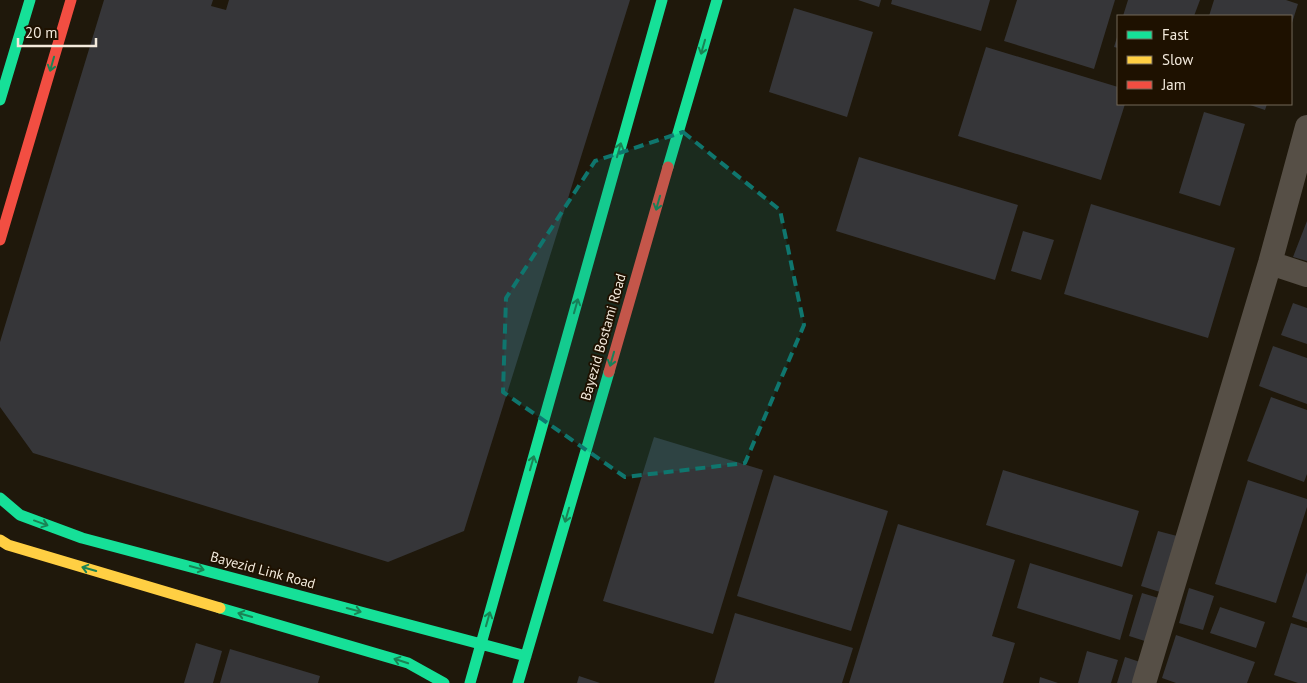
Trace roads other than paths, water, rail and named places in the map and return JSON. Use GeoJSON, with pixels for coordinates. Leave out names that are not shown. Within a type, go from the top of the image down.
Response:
{"type":"FeatureCollection","features":[{"type":"Feature","properties":{"kind":"main road"},"geometry":{"type":"LineString","coordinates":[[0,100],[30,0]]}},
{"type":"Feature","properties":{"kind":"main road"},"geometry":{"type":"LineString","coordinates":[[0,240],[71,0]]}},
{"type":"Feature","properties":{"kind":"main road"},"geometry":{"type":"LineString","coordinates":[[470,683],[662,0]]}},
{"type":"Feature","properties":{"kind":"main road","name":"Bayezid Bostami Road"},"geometry":{"type":"LineString","coordinates":[[518,683],[717,0]]}},
{"type":"Feature","properties":{"kind":"main road","name":"Bayezid Link Road"},"geometry":{"type":"LineString","coordinates":[[0,498],[19,519],[82,538],[526,656]]}},
{"type":"Feature","properties":{"kind":"main road"},"geometry":{"type":"LineString","coordinates":[[6,541],[408,663],[444,683]]}},
{"type":"Feature","properties":{"kind":"street"},"geometry":{"type":"LineString","coordinates":[[1144,683],[1270,263],[1307,127]]}},
{"type":"Feature","properties":{"kind":"street"},"geometry":{"type":"LineString","coordinates":[[1270,263],[1307,275]]}}]}
